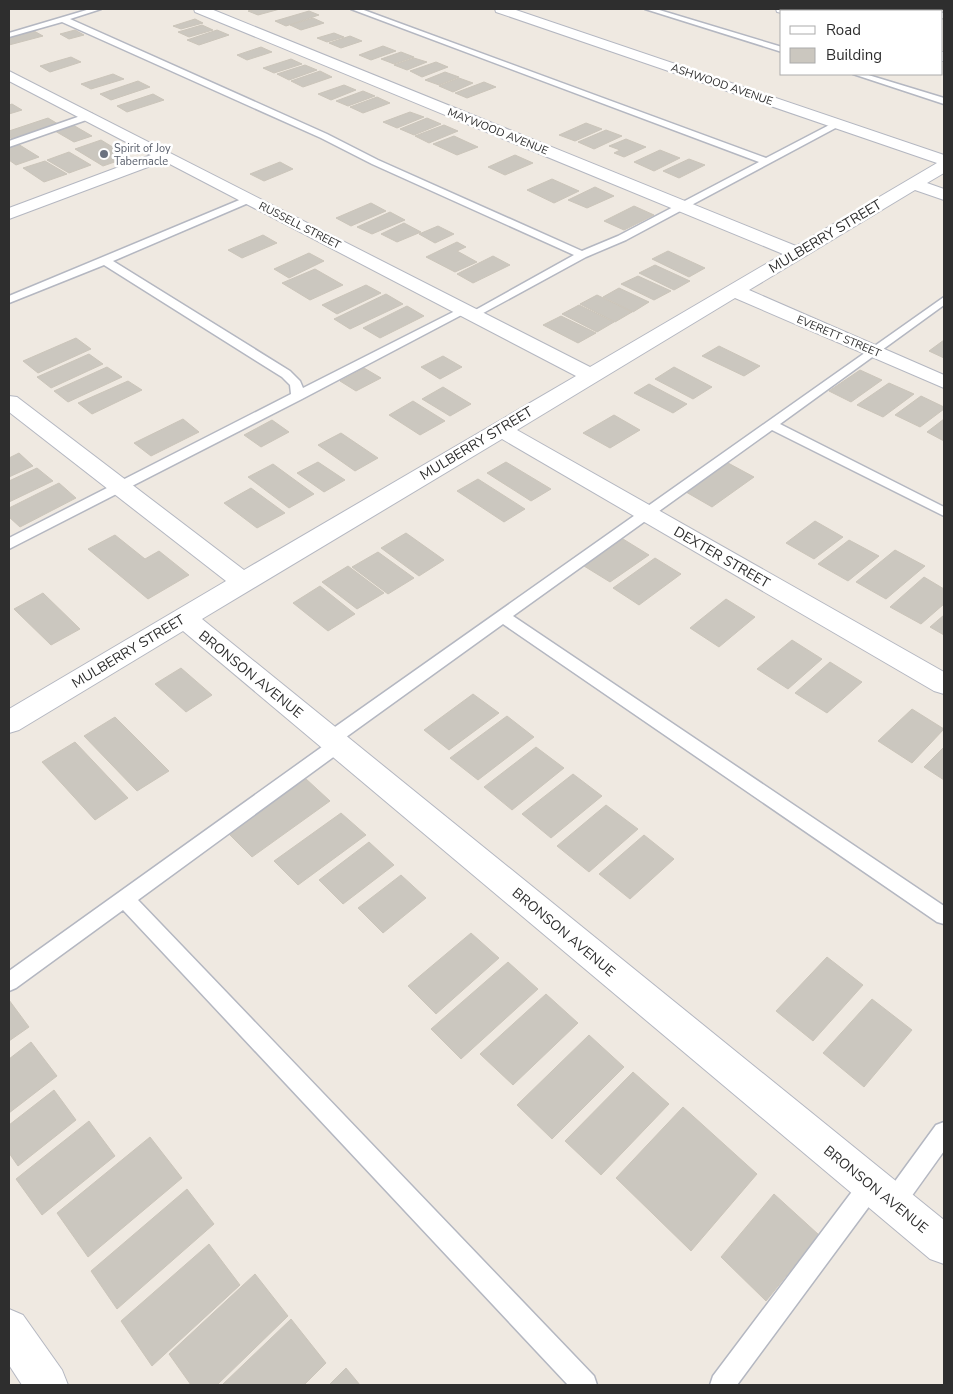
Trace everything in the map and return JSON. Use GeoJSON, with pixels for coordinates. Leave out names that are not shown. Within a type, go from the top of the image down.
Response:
{"type":"FeatureCollection","features":[{"type":"Feature","properties":{"kind":"street","name":"MAYWOOD AVENUE"},"geometry":{"type":"LineString","coordinates":[[200,9],[797,253]]}},
{"type":"Feature","properties":{"kind":"street","name":"ASHWOOD AVENUE"},"geometry":{"type":"LineString","coordinates":[[500,9],[944,160]]}},
{"type":"Feature","properties":{"kind":"street","name":"RUSSELL STREET"},"geometry":{"type":"LineString","coordinates":[[9,75],[470,312],[590,376]]}},
{"type":"Feature","properties":{"kind":"street"},"geometry":{"type":"LineString","coordinates":[[9,214],[165,155]]}},
{"type":"Feature","properties":{"kind":"street","name":"MULBERRY STREET"},"geometry":{"type":"LineString","coordinates":[[9,722],[944,166]]}},
{"type":"Feature","properties":{"kind":"street"},"geometry":{"type":"LineString","coordinates":[[913,184],[944,196]]}},
{"type":"Feature","properties":{"kind":"street","name":"EVERETT STREET"},"geometry":{"type":"LineString","coordinates":[[734,291],[944,382]]}},
{"type":"Feature","properties":{"kind":"street"},"geometry":{"type":"LineString","coordinates":[[9,402],[243,582]]}},
{"type":"Feature","properties":{"kind":"street","name":"DEXTER STREET"},"geometry":{"type":"LineString","coordinates":[[500,429],[944,684]]}},
{"type":"Feature","properties":{"kind":"street","name":"BRONSON AVENUE"},"geometry":{"type":"LineString","coordinates":[[184,618],[944,1245]]}},
{"type":"Feature","properties":{"kind":"street"},"geometry":{"type":"LineString","coordinates":[[9,1329],[47,1385]]}},
{"type":"Feature","properties":{"kind":"lane"},"geometry":{"type":"LineString","coordinates":[[9,35],[97,9]]}},
{"type":"Feature","properties":{"kind":"lane"},"geometry":{"type":"LineString","coordinates":[[355,9],[765,161]]}},
{"type":"Feature","properties":{"kind":"lane"},"geometry":{"type":"LineString","coordinates":[[649,9],[780,49]]}},
{"type":"Feature","properties":{"kind":"lane"},"geometry":{"type":"LineString","coordinates":[[64,19],[324,136],[375,162],[582,256]]}},
{"type":"Feature","properties":{"kind":"lane"},"geometry":{"type":"LineString","coordinates":[[859,75],[944,101]]}},
{"type":"Feature","properties":{"kind":"lane"},"geometry":{"type":"LineString","coordinates":[[9,144],[89,116]]}},
{"type":"Feature","properties":{"kind":"lane"},"geometry":{"type":"LineString","coordinates":[[9,544],[298,396],[622,238],[838,124]]}},
{"type":"Feature","properties":{"kind":"lane"},"geometry":{"type":"LineString","coordinates":[[9,300],[249,199]]}},
{"type":"Feature","properties":{"kind":"lane"},"geometry":{"type":"LineString","coordinates":[[105,261],[286,374],[296,384],[298,396]]}},
{"type":"Feature","properties":{"kind":"lane"},"geometry":{"type":"LineString","coordinates":[[9,982],[502,616],[944,300]]}},
{"type":"Feature","properties":{"kind":"lane"},"geometry":{"type":"LineString","coordinates":[[770,424],[944,512]]}},
{"type":"Feature","properties":{"kind":"lane"},"geometry":{"type":"LineString","coordinates":[[502,616],[944,916]]}},
{"type":"Feature","properties":{"kind":"lane"},"geometry":{"type":"LineString","coordinates":[[124,898],[585,1385]]}},
{"type":"Feature","properties":{"kind":"lane"},"geometry":{"type":"LineString","coordinates":[[722,1385],[882,1194],[944,1133]]}},
{"type":"Feature","properties":{"kind":"building"},"geometry":{"type":"Polygon","coordinates":[[[255,9],[280,9],[258,15],[248,11],[255,9]]]}},
{"type":"Feature","properties":{"kind":"building"},"geometry":{"type":"Polygon","coordinates":[[[309,11],[319,15],[286,26],[275,21],[309,11]]]}},
{"type":"Feature","properties":{"kind":"building"},"geometry":{"type":"Polygon","coordinates":[[[313,18],[324,23],[301,30],[290,25],[313,18]]]}},
{"type":"Feature","properties":{"kind":"building"},"geometry":{"type":"Polygon","coordinates":[[[195,19],[203,23],[181,29],[173,26],[195,19]]]}},
{"type":"Feature","properties":{"kind":"building"},"geometry":{"type":"Polygon","coordinates":[[[202,25],[213,30],[189,37],[178,32],[202,25]]]}},
{"type":"Feature","properties":{"kind":"building"},"geometry":{"type":"Polygon","coordinates":[[[75,30],[84,35],[69,39],[60,34],[75,30]]]}},
{"type":"Feature","properties":{"kind":"building"},"geometry":{"type":"Polygon","coordinates":[[[217,30],[229,35],[199,45],[187,40],[217,30]]]}},
{"type":"Feature","properties":{"kind":"building"},"geometry":{"type":"Polygon","coordinates":[[[34,31],[43,36],[9,45],[9,38],[34,31]]]}},
{"type":"Feature","properties":{"kind":"building"},"geometry":{"type":"Polygon","coordinates":[[[334,33],[344,37],[327,42],[317,38],[334,33]]]}},
{"type":"Feature","properties":{"kind":"building"},"geometry":{"type":"Polygon","coordinates":[[[350,36],[362,41],[341,48],[329,43],[350,36]]]}},
{"type":"Feature","properties":{"kind":"building"},"geometry":{"type":"Polygon","coordinates":[[[383,46],[396,51],[371,60],[359,55],[383,46]]]}},
{"type":"Feature","properties":{"kind":"building"},"geometry":{"type":"Polygon","coordinates":[[[261,47],[272,52],[247,60],[237,55],[261,47]]]}},
{"type":"Feature","properties":{"kind":"building"},"geometry":{"type":"Polygon","coordinates":[[[401,52],[414,57],[394,64],[381,59],[401,52]]]}},
{"type":"Feature","properties":{"kind":"building"},"geometry":{"type":"Polygon","coordinates":[[[71,57],[81,62],[50,72],[40,66],[71,57]]]}},
{"type":"Feature","properties":{"kind":"building"},"geometry":{"type":"Polygon","coordinates":[[[414,58],[427,62],[407,70],[394,65],[414,58]]]}},
{"type":"Feature","properties":{"kind":"building"},"geometry":{"type":"Polygon","coordinates":[[[291,59],[302,64],[274,73],[263,68],[291,59]]]}},
{"type":"Feature","properties":{"kind":"building"},"geometry":{"type":"Polygon","coordinates":[[[436,62],[448,67],[422,77],[410,71],[436,62]]]}},
{"type":"Feature","properties":{"kind":"building"},"geometry":{"type":"Polygon","coordinates":[[[305,65],[317,70],[289,80],[277,74],[305,65]]]}},
{"type":"Feature","properties":{"kind":"building"},"geometry":{"type":"Polygon","coordinates":[[[320,71],[332,77],[303,87],[291,81],[320,71]]]}},
{"type":"Feature","properties":{"kind":"building"},"geometry":{"type":"Polygon","coordinates":[[[445,72],[459,77],[439,85],[425,80],[445,72]]]}},
{"type":"Feature","properties":{"kind":"building"},"geometry":{"type":"Polygon","coordinates":[[[113,74],[124,79],[91,89],[81,84],[113,74]]]}},
{"type":"Feature","properties":{"kind":"building"},"geometry":{"type":"Polygon","coordinates":[[[459,78],[473,83],[453,92],[439,86],[459,78]]]}},
{"type":"Feature","properties":{"kind":"building"},"geometry":{"type":"Polygon","coordinates":[[[138,81],[150,87],[111,100],[100,94],[138,81]]]}},
{"type":"Feature","properties":{"kind":"building"},"geometry":{"type":"Polygon","coordinates":[[[484,82],[496,87],[467,98],[455,93],[484,82]]]}},
{"type":"Feature","properties":{"kind":"building"},"geometry":{"type":"Polygon","coordinates":[[[344,85],[356,90],[331,100],[318,94],[344,85]]]}},
{"type":"Feature","properties":{"kind":"building"},"geometry":{"type":"Polygon","coordinates":[[[363,91],[375,96],[348,106],[336,101],[363,91]]]}},
{"type":"Feature","properties":{"kind":"building"},"geometry":{"type":"Polygon","coordinates":[[[153,94],[164,100],[127,112],[117,106],[153,94]]]}},
{"type":"Feature","properties":{"kind":"building"},"geometry":{"type":"Polygon","coordinates":[[[377,97],[390,103],[363,113],[350,107],[377,97]]]}},
{"type":"Feature","properties":{"kind":"building"},"geometry":{"type":"Polygon","coordinates":[[[12,104],[22,110],[9,114],[9,105],[12,104]]]}},
{"type":"Feature","properties":{"kind":"building"},"geometry":{"type":"Polygon","coordinates":[[[410,112],[424,117],[397,128],[383,122],[410,112]]]}},
{"type":"Feature","properties":{"kind":"building"},"geometry":{"type":"Polygon","coordinates":[[[48,118],[58,124],[12,139],[9,137],[9,131],[48,118]]]}},
{"type":"Feature","properties":{"kind":"building"},"geometry":{"type":"Polygon","coordinates":[[[427,118],[441,124],[414,135],[400,129],[427,118]]]}},
{"type":"Feature","properties":{"kind":"building"},"geometry":{"type":"Polygon","coordinates":[[[586,123],[602,129],[575,141],[559,135],[586,123]]]}},
{"type":"Feature","properties":{"kind":"building"},"geometry":{"type":"Polygon","coordinates":[[[73,125],[92,136],[74,142],[55,131],[73,125]]]}},
{"type":"Feature","properties":{"kind":"building"},"geometry":{"type":"Polygon","coordinates":[[[444,125],[458,131],[429,143],[415,136],[444,125]]]}},
{"type":"Feature","properties":{"kind":"building"},"geometry":{"type":"Polygon","coordinates":[[[606,130],[622,136],[594,149],[578,142],[606,130]]]}},
{"type":"Feature","properties":{"kind":"building"},"geometry":{"type":"Polygon","coordinates":[[[454,136],[478,147],[457,155],[433,144],[454,136]]]}},
{"type":"Feature","properties":{"kind":"building"},"geometry":{"type":"Polygon","coordinates":[[[626,139],[646,147],[624,157],[614,153],[620,150],[609,146],[626,139]]]}},
{"type":"Feature","properties":{"kind":"building"},"geometry":{"type":"Polygon","coordinates":[[[101,140],[129,157],[103,166],[75,149],[101,140]]]}},
{"type":"Feature","properties":{"kind":"building"},"geometry":{"type":"Polygon","coordinates":[[[18,144],[39,157],[16,165],[9,160],[9,148],[18,144]]]}},
{"type":"Feature","properties":{"kind":"building"},"geometry":{"type":"Polygon","coordinates":[[[660,150],[680,158],[654,171],[634,162],[660,150]]]}},
{"type":"Feature","properties":{"kind":"building"},"geometry":{"type":"Polygon","coordinates":[[[69,152],[91,165],[69,173],[47,160],[69,152]]]}},
{"type":"Feature","properties":{"kind":"building"},"geometry":{"type":"Polygon","coordinates":[[[515,155],[533,163],[505,175],[488,167],[515,155]]]}},
{"type":"Feature","properties":{"kind":"building"},"geometry":{"type":"Polygon","coordinates":[[[689,159],[705,165],[679,178],[663,171],[689,159]]]}},
{"type":"Feature","properties":{"kind":"building"},"geometry":{"type":"Polygon","coordinates":[[[45,161],[67,174],[44,182],[23,168],[45,161]]]}},
{"type":"Feature","properties":{"kind":"building"},"geometry":{"type":"Polygon","coordinates":[[[280,162],[293,169],[264,181],[250,174],[280,162]]]}},
{"type":"Feature","properties":{"kind":"building"},"geometry":{"type":"Polygon","coordinates":[[[552,179],[579,191],[554,203],[527,190],[552,179]]]}},
{"type":"Feature","properties":{"kind":"building"},"geometry":{"type":"Polygon","coordinates":[[[595,187],[614,196],[587,208],[568,200],[595,187]]]}},
{"type":"Feature","properties":{"kind":"building"},"geometry":{"type":"Polygon","coordinates":[[[371,203],[386,211],[351,226],[336,218],[371,203]]]}},
{"type":"Feature","properties":{"kind":"building"},"geometry":{"type":"Polygon","coordinates":[[[634,206],[654,215],[624,230],[604,221],[634,206]]]}},
{"type":"Feature","properties":{"kind":"building"},"geometry":{"type":"Polygon","coordinates":[[[390,212],[405,220],[372,234],[357,227],[390,212]]]}},
{"type":"Feature","properties":{"kind":"building"},"geometry":{"type":"Polygon","coordinates":[[[404,223],[421,232],[397,242],[381,234],[404,223]]]}},
{"type":"Feature","properties":{"kind":"building"},"geometry":{"type":"Polygon","coordinates":[[[438,226],[454,234],[435,243],[419,234],[438,226]]]}},
{"type":"Feature","properties":{"kind":"building"},"geometry":{"type":"Polygon","coordinates":[[[263,235],[277,243],[242,258],[228,250],[263,235]]]}},
{"type":"Feature","properties":{"kind":"building"},"geometry":{"type":"Polygon","coordinates":[[[457,242],[466,247],[457,251],[477,262],[455,272],[426,257],[457,242]]]}},
{"type":"Feature","properties":{"kind":"building"},"geometry":{"type":"Polygon","coordinates":[[[668,251],[705,268],[689,277],[652,259],[668,251]]]}},
{"type":"Feature","properties":{"kind":"building"},"geometry":{"type":"Polygon","coordinates":[[[309,253],[324,261],[289,278],[274,269],[309,253]]]}},
{"type":"Feature","properties":{"kind":"building"},"geometry":{"type":"Polygon","coordinates":[[[493,256],[510,265],[473,283],[457,274],[493,256]]]}},
{"type":"Feature","properties":{"kind":"building"},"geometry":{"type":"Polygon","coordinates":[[[655,265],[690,281],[674,290],[639,273],[655,265]]]}},
{"type":"Feature","properties":{"kind":"building"},"geometry":{"type":"Polygon","coordinates":[[[315,269],[343,285],[310,300],[282,283],[315,269]]]}},
{"type":"Feature","properties":{"kind":"building"},"geometry":{"type":"Polygon","coordinates":[[[638,276],[671,291],[654,300],[621,284],[638,276]]]}},
{"type":"Feature","properties":{"kind":"building"},"geometry":{"type":"Polygon","coordinates":[[[366,285],[381,293],[337,314],[322,305],[366,285]]]}},
{"type":"Feature","properties":{"kind":"building"},"geometry":{"type":"Polygon","coordinates":[[[619,288],[649,302],[633,312],[603,297],[619,288]]]}},
{"type":"Feature","properties":{"kind":"building"},"geometry":{"type":"Polygon","coordinates":[[[386,294],[403,304],[350,329],[334,319],[386,294]]]}},
{"type":"Feature","properties":{"kind":"building"},"geometry":{"type":"Polygon","coordinates":[[[597,295],[632,312],[615,322],[580,304],[597,295]]]}},
{"type":"Feature","properties":{"kind":"building"},"geometry":{"type":"Polygon","coordinates":[[[579,305],[614,322],[597,332],[562,314],[579,305]]]}},
{"type":"Feature","properties":{"kind":"building"},"geometry":{"type":"Polygon","coordinates":[[[407,306],[424,316],[380,338],[363,328],[407,306]]]}},
{"type":"Feature","properties":{"kind":"building"},"geometry":{"type":"Polygon","coordinates":[[[561,316],[596,333],[578,343],[543,325],[561,316]]]}},
{"type":"Feature","properties":{"kind":"building"},"geometry":{"type":"Polygon","coordinates":[[[76,338],[91,349],[38,373],[23,361],[76,338]]]}},
{"type":"Feature","properties":{"kind":"building"},"geometry":{"type":"Polygon","coordinates":[[[944,340],[944,358],[929,351],[944,340]]]}},
{"type":"Feature","properties":{"kind":"building"},"geometry":{"type":"Polygon","coordinates":[[[719,346],[760,366],[744,376],[702,356],[719,346]]]}},
{"type":"Feature","properties":{"kind":"building"},"geometry":{"type":"Polygon","coordinates":[[[89,354],[103,364],[51,388],[37,377],[89,354]]]}},
{"type":"Feature","properties":{"kind":"building"},"geometry":{"type":"Polygon","coordinates":[[[443,356],[462,367],[440,379],[421,367],[443,356]]]}},
{"type":"Feature","properties":{"kind":"building"},"geometry":{"type":"Polygon","coordinates":[[[107,367],[122,377],[68,402],[54,391],[107,367]]]}},
{"type":"Feature","properties":{"kind":"building"},"geometry":{"type":"Polygon","coordinates":[[[674,367],[712,387],[693,399],[655,379],[674,367]]]}},
{"type":"Feature","properties":{"kind":"building"},"geometry":{"type":"Polygon","coordinates":[[[364,368],[381,378],[356,391],[340,381],[364,368]]]}},
{"type":"Feature","properties":{"kind":"building"},"geometry":{"type":"Polygon","coordinates":[[[860,370],[882,380],[851,402],[829,391],[860,370]]]}},
{"type":"Feature","properties":{"kind":"building"},"geometry":{"type":"Polygon","coordinates":[[[128,381],[142,390],[92,414],[78,403],[128,381]]]}},
{"type":"Feature","properties":{"kind":"building"},"geometry":{"type":"Polygon","coordinates":[[[889,383],[914,394],[883,417],[857,405],[889,383]]]}},
{"type":"Feature","properties":{"kind":"building"},"geometry":{"type":"Polygon","coordinates":[[[649,384],[687,404],[673,413],[634,393],[649,384]]]}},
{"type":"Feature","properties":{"kind":"building"},"geometry":{"type":"Polygon","coordinates":[[[443,387],[471,404],[450,416],[422,399],[443,387]]]}},
{"type":"Feature","properties":{"kind":"building"},"geometry":{"type":"Polygon","coordinates":[[[921,396],[944,407],[944,409],[920,427],[895,415],[921,396]]]}},
{"type":"Feature","properties":{"kind":"building"},"geometry":{"type":"Polygon","coordinates":[[[413,401],[445,421],[420,435],[389,415],[413,401]]]}},
{"type":"Feature","properties":{"kind":"building"},"geometry":{"type":"Polygon","coordinates":[[[614,415],[640,430],[610,448],[583,433],[614,415]]]}},
{"type":"Feature","properties":{"kind":"building"},"geometry":{"type":"Polygon","coordinates":[[[183,419],[199,432],[151,456],[134,443],[183,419]]]}},
{"type":"Feature","properties":{"kind":"building"},"geometry":{"type":"Polygon","coordinates":[[[944,419],[944,441],[927,432],[944,419]]]}},
{"type":"Feature","properties":{"kind":"building"},"geometry":{"type":"Polygon","coordinates":[[[272,420],[289,432],[261,447],[244,435],[272,420]]]}},
{"type":"Feature","properties":{"kind":"building"},"geometry":{"type":"Polygon","coordinates":[[[341,433],[378,458],[355,471],[318,445],[341,433]]]}},
{"type":"Feature","properties":{"kind":"building"},"geometry":{"type":"Polygon","coordinates":[[[19,453],[33,466],[9,477],[9,458],[19,453]]]}},
{"type":"Feature","properties":{"kind":"building"},"geometry":{"type":"Polygon","coordinates":[[[318,462],[345,480],[324,492],[297,473],[318,462]]]}},
{"type":"Feature","properties":{"kind":"building"},"geometry":{"type":"Polygon","coordinates":[[[506,462],[551,489],[531,501],[487,473],[506,462]]]}},
{"type":"Feature","properties":{"kind":"building"},"geometry":{"type":"Polygon","coordinates":[[[728,463],[754,477],[712,507],[686,492],[728,463]]]}},
{"type":"Feature","properties":{"kind":"building"},"geometry":{"type":"Polygon","coordinates":[[[273,464],[314,494],[289,508],[248,477],[273,464]]]}},
{"type":"Feature","properties":{"kind":"building"},"geometry":{"type":"Polygon","coordinates":[[[37,468],[53,481],[9,502],[9,481],[37,468]]]}},
{"type":"Feature","properties":{"kind":"building"},"geometry":{"type":"Polygon","coordinates":[[[478,479],[525,509],[504,522],[457,491],[478,479]]]}},
{"type":"Feature","properties":{"kind":"building"},"geometry":{"type":"Polygon","coordinates":[[[59,483],[76,498],[20,527],[9,517],[9,508],[59,483]]]}},
{"type":"Feature","properties":{"kind":"building"},"geometry":{"type":"Polygon","coordinates":[[[251,488],[285,513],[257,528],[224,503],[251,488]]]}},
{"type":"Feature","properties":{"kind":"building"},"geometry":{"type":"Polygon","coordinates":[[[815,521],[843,537],[814,559],[786,543],[815,521]]]}},
{"type":"Feature","properties":{"kind":"building"},"geometry":{"type":"Polygon","coordinates":[[[406,533],[444,560],[419,576],[381,548],[406,533]]]}},
{"type":"Feature","properties":{"kind":"building"},"geometry":{"type":"Polygon","coordinates":[[[115,535],[145,559],[159,551],[189,575],[148,599],[88,549],[115,535]]]}},
{"type":"Feature","properties":{"kind":"building"},"geometry":{"type":"Polygon","coordinates":[[[623,539],[649,555],[610,582],[584,566],[623,539]]]}},
{"type":"Feature","properties":{"kind":"building"},"geometry":{"type":"Polygon","coordinates":[[[849,540],[879,556],[848,581],[818,564],[849,540]]]}},
{"type":"Feature","properties":{"kind":"building"},"geometry":{"type":"Polygon","coordinates":[[[895,550],[925,566],[886,599],[856,582],[895,550]]]}},
{"type":"Feature","properties":{"kind":"building"},"geometry":{"type":"Polygon","coordinates":[[[378,552],[414,578],[388,594],[352,567],[378,552]]]}},
{"type":"Feature","properties":{"kind":"building"},"geometry":{"type":"Polygon","coordinates":[[[655,558],[681,574],[639,605],[613,588],[655,558]]]}},
{"type":"Feature","properties":{"kind":"building"},"geometry":{"type":"Polygon","coordinates":[[[348,566],[384,593],[357,609],[322,582],[348,566]]]}},
{"type":"Feature","properties":{"kind":"building"},"geometry":{"type":"Polygon","coordinates":[[[924,577],[944,589],[944,604],[921,624],[890,607],[924,577]]]}},
{"type":"Feature","properties":{"kind":"building"},"geometry":{"type":"Polygon","coordinates":[[[320,586],[355,614],[328,631],[293,603],[320,586]]]}},
{"type":"Feature","properties":{"kind":"building"},"geometry":{"type":"Polygon","coordinates":[[[43,593],[80,629],[51,645],[14,609],[43,593]]]}},
{"type":"Feature","properties":{"kind":"building"},"geometry":{"type":"Polygon","coordinates":[[[726,599],[755,617],[719,647],[690,628],[726,599]]]}},
{"type":"Feature","properties":{"kind":"building"},"geometry":{"type":"Polygon","coordinates":[[[944,615],[944,635],[930,627],[944,615]]]}},
{"type":"Feature","properties":{"kind":"building"},"geometry":{"type":"Polygon","coordinates":[[[792,640],[822,659],[788,689],[757,669],[792,640]]]}},
{"type":"Feature","properties":{"kind":"building"},"geometry":{"type":"Polygon","coordinates":[[[830,662],[862,682],[827,713],[795,693],[830,662]]]}},
{"type":"Feature","properties":{"kind":"building"},"geometry":{"type":"Polygon","coordinates":[[[181,668],[212,695],[186,712],[155,684],[181,668]]]}},
{"type":"Feature","properties":{"kind":"building"},"geometry":{"type":"Polygon","coordinates":[[[473,694],[499,713],[449,750],[424,730],[473,694]]]}},
{"type":"Feature","properties":{"kind":"building"},"geometry":{"type":"Polygon","coordinates":[[[912,709],[944,729],[912,763],[878,741],[912,709]]]}},
{"type":"Feature","properties":{"kind":"building"},"geometry":{"type":"Polygon","coordinates":[[[507,716],[534,737],[478,780],[450,758],[507,716]]]}},
{"type":"Feature","properties":{"kind":"building"},"geometry":{"type":"Polygon","coordinates":[[[115,717],[169,771],[137,791],[84,736],[115,717]]]}},
{"type":"Feature","properties":{"kind":"building"},"geometry":{"type":"Polygon","coordinates":[[[75,742],[128,798],[95,820],[42,762],[75,742]]]}},
{"type":"Feature","properties":{"kind":"building"},"geometry":{"type":"Polygon","coordinates":[[[536,747],[564,768],[512,810],[484,787],[536,747]]]}},
{"type":"Feature","properties":{"kind":"building"},"geometry":{"type":"Polygon","coordinates":[[[944,747],[944,780],[924,767],[944,747]]]}},
{"type":"Feature","properties":{"kind":"building"},"geometry":{"type":"Polygon","coordinates":[[[573,774],[602,796],[551,838],[522,814],[573,774]]]}},
{"type":"Feature","properties":{"kind":"building"},"geometry":{"type":"Polygon","coordinates":[[[305,778],[330,801],[252,857],[227,832],[305,778]]]}},
{"type":"Feature","properties":{"kind":"building"},"geometry":{"type":"Polygon","coordinates":[[[606,805],[638,829],[589,872],[557,846],[606,805]]]}},
{"type":"Feature","properties":{"kind":"building"},"geometry":{"type":"Polygon","coordinates":[[[341,813],[366,835],[298,885],[274,861],[341,813]]]}},
{"type":"Feature","properties":{"kind":"building"},"geometry":{"type":"Polygon","coordinates":[[[644,835],[674,859],[630,899],[599,874],[644,835]]]}},
{"type":"Feature","properties":{"kind":"building"},"geometry":{"type":"Polygon","coordinates":[[[369,842],[394,865],[343,904],[319,880],[369,842]]]}},
{"type":"Feature","properties":{"kind":"building"},"geometry":{"type":"Polygon","coordinates":[[[401,875],[426,898],[383,933],[358,908],[401,875]]]}},
{"type":"Feature","properties":{"kind":"building"},"geometry":{"type":"Polygon","coordinates":[[[471,933],[499,958],[436,1014],[408,986],[471,933]]]}},
{"type":"Feature","properties":{"kind":"building"},"geometry":{"type":"Polygon","coordinates":[[[827,957],[863,985],[813,1041],[776,1011],[827,957]]]}},
{"type":"Feature","properties":{"kind":"building"},"geometry":{"type":"Polygon","coordinates":[[[508,962],[538,989],[461,1059],[431,1029],[508,962]]]}},
{"type":"Feature","properties":{"kind":"building"},"geometry":{"type":"Polygon","coordinates":[[[546,994],[578,1023],[513,1085],[480,1054],[546,994]]]}},
{"type":"Feature","properties":{"kind":"building"},"geometry":{"type":"Polygon","coordinates":[[[872,999],[912,1030],[864,1087],[823,1053],[872,999]]]}},
{"type":"Feature","properties":{"kind":"building"},"geometry":{"type":"Polygon","coordinates":[[[9,1000],[29,1027],[9,1041],[9,1000]]]}},
{"type":"Feature","properties":{"kind":"building"},"geometry":{"type":"Polygon","coordinates":[[[589,1035],[624,1067],[552,1139],[517,1105],[589,1035]]]}},
{"type":"Feature","properties":{"kind":"building"},"geometry":{"type":"Polygon","coordinates":[[[31,1042],[57,1076],[9,1113],[9,1059],[31,1042]]]}},
{"type":"Feature","properties":{"kind":"building"},"geometry":{"type":"Polygon","coordinates":[[[633,1072],[669,1104],[601,1175],[565,1141],[633,1072]]]}},
{"type":"Feature","properties":{"kind":"building"},"geometry":{"type":"Polygon","coordinates":[[[54,1090],[76,1120],[18,1166],[9,1153],[9,1125],[54,1090]]]}},
{"type":"Feature","properties":{"kind":"building"},"geometry":{"type":"Polygon","coordinates":[[[683,1107],[757,1174],[691,1251],[616,1178],[683,1107]]]}},
{"type":"Feature","properties":{"kind":"building"},"geometry":{"type":"Polygon","coordinates":[[[89,1121],[115,1156],[42,1215],[16,1179],[89,1121]]]}},
{"type":"Feature","properties":{"kind":"building"},"geometry":{"type":"Polygon","coordinates":[[[150,1137],[182,1178],[88,1257],[57,1213],[150,1137]]]}},
{"type":"Feature","properties":{"kind":"building"},"geometry":{"type":"Polygon","coordinates":[[[187,1189],[214,1224],[117,1309],[91,1271],[187,1189]]]}},
{"type":"Feature","properties":{"kind":"building"},"geometry":{"type":"Polygon","coordinates":[[[774,1194],[819,1235],[766,1301],[721,1257],[774,1194]]]}},
{"type":"Feature","properties":{"kind":"building"},"geometry":{"type":"Polygon","coordinates":[[[209,1244],[240,1285],[152,1366],[121,1321],[209,1244]]]}},
{"type":"Feature","properties":{"kind":"building"},"geometry":{"type":"Polygon","coordinates":[[[255,1274],[288,1316],[217,1385],[191,1385],[169,1354],[255,1274]]]}},
{"type":"Feature","properties":{"kind":"building"},"geometry":{"type":"Polygon","coordinates":[[[291,1319],[326,1363],[304,1385],[222,1385],[291,1319]]]}},
{"type":"Feature","properties":{"kind":"building"},"geometry":{"type":"Polygon","coordinates":[[[346,1368],[360,1385],[329,1385],[346,1368]]]}},
{"type":"Feature","properties":{"kind":"place","name":"Spirit of Joy Tabernacle"},"geometry":{"type":"Point","coordinates":[104,154]}}]}
